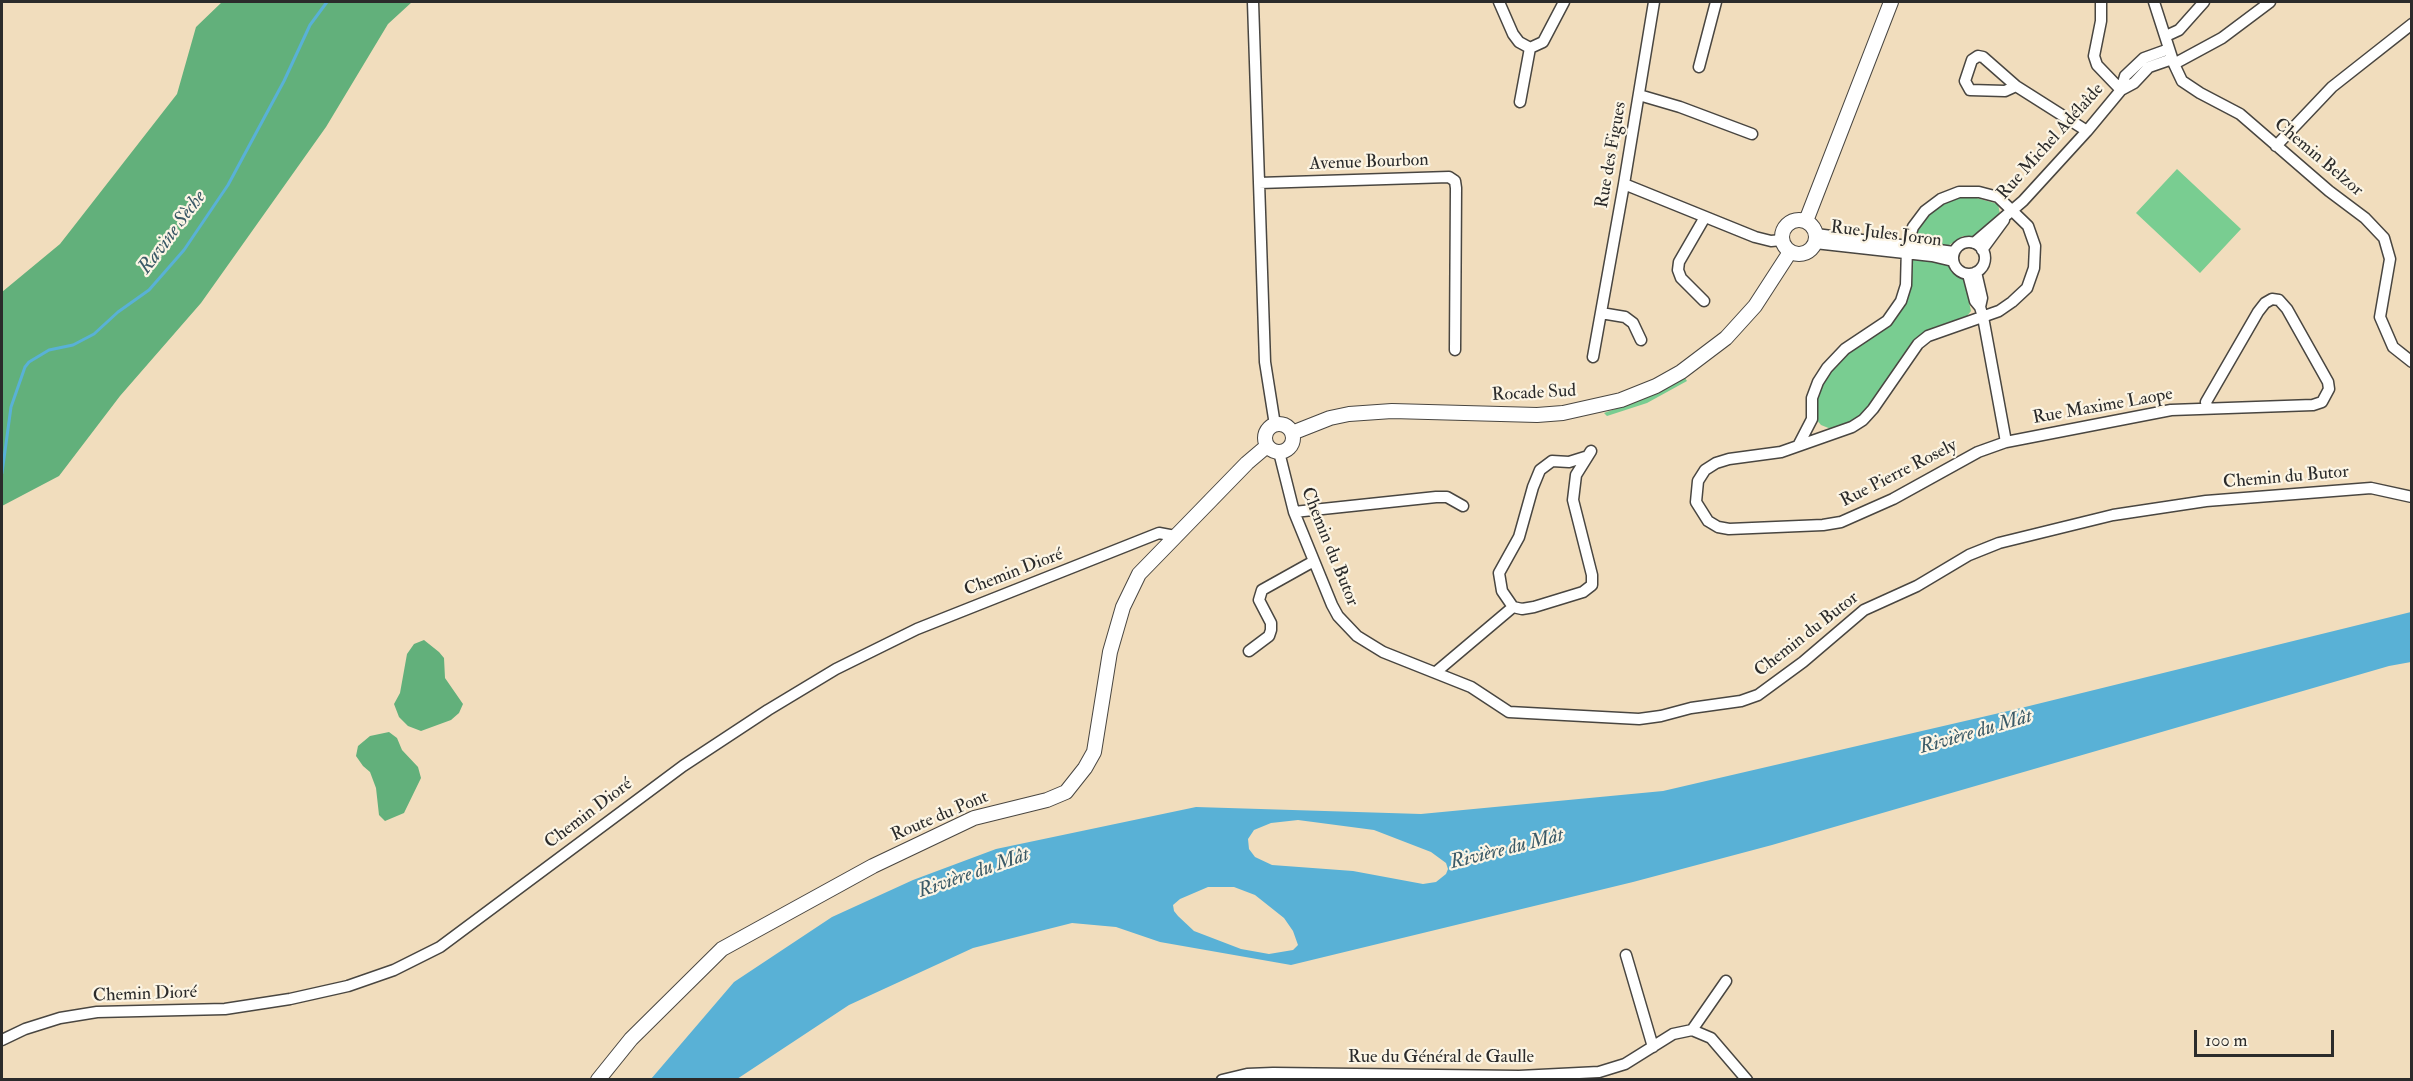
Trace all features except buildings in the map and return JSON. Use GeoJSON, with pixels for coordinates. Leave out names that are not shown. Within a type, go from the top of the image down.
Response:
{"type":"FeatureCollection","features":[{"type":"Feature","properties":{"kind":"main road"},"geometry":{"type":"LineString","coordinates":[[1806,221],[1891,2]]}},
{"type":"Feature","properties":{"kind":"main road"},"geometry":{"type":"LineString","coordinates":[[1795,220],[1806,221],[1814,229],[1816,239],[1808,252],[1796,254],[1790,252],[1782,240],[1782,234],[1786,225],[1795,220]]}},
{"type":"Feature","properties":{"kind":"main road","name":"Rocade Sud"},"geometry":{"type":"LineString","coordinates":[[1292,433],[1330,418],[1349,414],[1392,411],[1537,415],[1563,413],[1621,400],[1656,386],[1681,372],[1717,345],[1755,306],[1790,252]]}},
{"type":"Feature","properties":{"kind":"main road"},"geometry":{"type":"LineString","coordinates":[[1275,425],[1286,426],[1292,433],[1291,445],[1273,449],[1266,434],[1275,425]]}},
{"type":"Feature","properties":{"kind":"main road","name":"Route du Pont"},"geometry":{"type":"LineString","coordinates":[[598,1080],[631,1039],[722,949],[873,866],[974,818],[1047,800],[1066,792],[1085,768],[1094,752],[1110,652],[1123,607],[1139,574],[1175,536],[1273,449]]}},
{"type":"Feature","properties":{"kind":"street"},"geometry":{"type":"LineString","coordinates":[[1253,2],[1265,362],[1275,425]]}},
{"type":"Feature","properties":{"kind":"street"},"geometry":{"type":"LineString","coordinates":[[1499,2],[1513,34],[1519,42],[1530,48]]}},
{"type":"Feature","properties":{"kind":"street"},"geometry":{"type":"LineString","coordinates":[[1530,48],[1543,42],[1564,2]]}},
{"type":"Feature","properties":{"kind":"street","name":"Rue des Figues"},"geometry":{"type":"LineString","coordinates":[[1593,357],[1654,2]]}},
{"type":"Feature","properties":{"kind":"street"},"geometry":{"type":"LineString","coordinates":[[1699,67],[1716,2]]}},
{"type":"Feature","properties":{"kind":"street"},"geometry":{"type":"LineString","coordinates":[[2101,2],[2094,56],[2097,65],[2121,90]]}},
{"type":"Feature","properties":{"kind":"street","name":"Chemin Belzor"},"geometry":{"type":"LineString","coordinates":[[2154,2],[2178,76],[2188,86],[2240,114],[2329,191],[2365,218],[2384,238],[2390,259],[2380,318],[2393,347],[2412,362]]}},
{"type":"Feature","properties":{"kind":"street"},"geometry":{"type":"LineString","coordinates":[[2166,36],[2179,30],[2204,2]]}},
{"type":"Feature","properties":{"kind":"street","name":"Rue Michel Adélaîde"},"geometry":{"type":"LineString","coordinates":[[1978,246],[2002,225],[2009,214],[2087,131],[2121,90],[2134,84],[2149,67],[2222,38],[2270,2]]}},
{"type":"Feature","properties":{"kind":"street"},"geometry":{"type":"LineString","coordinates":[[2276,146],[2332,87],[2412,24]]}},
{"type":"Feature","properties":{"kind":"street"},"geometry":{"type":"LineString","coordinates":[[1520,102],[1530,48]]}},
{"type":"Feature","properties":{"kind":"street"},"geometry":{"type":"LineString","coordinates":[[2016,86],[2004,91],[1968,88],[1965,81],[1972,60],[1978,56],[1983,57],[2016,86],[2087,131]]}},
{"type":"Feature","properties":{"kind":"street"},"geometry":{"type":"LineString","coordinates":[[1639,95],[1680,107],[1752,134]]}},
{"type":"Feature","properties":{"kind":"street","name":"Avenue Bourbon"},"geometry":{"type":"LineString","coordinates":[[1258,183],[1449,177],[1455,181],[1455,350]]}},
{"type":"Feature","properties":{"kind":"street"},"geometry":{"type":"LineString","coordinates":[[1624,184],[1763,239],[1782,240]]}},
{"type":"Feature","properties":{"kind":"street","name":"Rue Pierre Rosely"},"geometry":{"type":"LineString","coordinates":[[1798,446],[1812,419],[1812,398],[1827,368],[1845,349],[1887,321],[1898,306],[1906,285],[1907,250],[1913,227],[1925,211],[1941,199],[1959,192],[1979,192],[1998,197],[2009,214],[2028,226],[2034,246],[2034,268],[2027,288],[2013,302],[1982,312],[1928,336],[1918,344],[1873,409],[1863,420],[1852,427],[1781,452],[1730,459],[1716,463],[1705,470],[1696,489],[1696,502],[1708,521],[1718,527],[1729,529],[1809,527],[1841,522],[1893,499],[1978,453],[2006,442]]}},
{"type":"Feature","properties":{"kind":"street"},"geometry":{"type":"LineString","coordinates":[[1704,301],[1681,278],[1678,270],[1679,262],[1705,217]]}},
{"type":"Feature","properties":{"kind":"street","name":"Rue Jules Joron"},"geometry":{"type":"LineString","coordinates":[[1816,239],[1953,256]]}},
{"type":"Feature","properties":{"kind":"street"},"geometry":{"type":"LineString","coordinates":[[1960,244],[1978,246],[1985,260],[1980,269],[1972,273],[1958,270],[1953,256],[1960,244]]}},
{"type":"Feature","properties":{"kind":"street"},"geometry":{"type":"LineString","coordinates":[[1972,273],[1975,301],[1982,312],[2006,442]]}},
{"type":"Feature","properties":{"kind":"street","name":"Rue Maxime Laope"},"geometry":{"type":"LineString","coordinates":[[2006,442],[2171,410],[2313,405],[2326,398],[2329,389],[2328,382],[2287,309],[2279,300],[2272,299],[2265,303],[2258,312],[2206,402],[2207,407]]}},
{"type":"Feature","properties":{"kind":"street"},"geometry":{"type":"LineString","coordinates":[[1600,313],[1624,317],[1632,323],[1641,340]]}},
{"type":"Feature","properties":{"kind":"street"},"geometry":{"type":"LineString","coordinates":[[1812,419],[1820,428],[1832,434]]}},
{"type":"Feature","properties":{"kind":"street","name":"Chemin du Butor"},"geometry":{"type":"LineString","coordinates":[[1273,449],[1294,512],[1332,605],[1338,616],[1357,636],[1383,652],[1471,687],[1509,712],[1639,719],[1741,701],[1758,695],[1803,662],[1864,610],[1917,586],[1969,555],[1999,543],[2113,515],[2206,501],[2363,488],[2412,497]]}},
{"type":"Feature","properties":{"kind":"street"},"geometry":{"type":"LineString","coordinates":[[1588,454],[1576,475],[1573,500],[1592,575],[1592,585],[1583,592],[1534,607],[1522,609],[1513,607],[1502,591],[1499,573],[1519,537],[1540,470],[1552,461],[1569,462],[1588,454]]}},
{"type":"Feature","properties":{"kind":"street"},"geometry":{"type":"LineString","coordinates":[[1294,512],[1436,496],[1447,497],[1463,506]]}},
{"type":"Feature","properties":{"kind":"street","name":"Chemin Dioré"},"geometry":{"type":"LineString","coordinates":[[2,1040],[24,1029],[60,1018],[97,1012],[225,1009],[290,999],[348,986],[394,970],[440,946],[682,766],[836,669],[917,629],[1159,533],[1175,536]]}},
{"type":"Feature","properties":{"kind":"street"},"geometry":{"type":"LineString","coordinates":[[1250,651],[1269,636],[1271,630],[1259,600],[1262,590],[1314,561]]}},
{"type":"Feature","properties":{"kind":"street"},"geometry":{"type":"LineString","coordinates":[[1436,672],[1513,607]]}},
{"type":"Feature","properties":{"kind":"street"},"geometry":{"type":"LineString","coordinates":[[1626,955],[1653,1047]]}},
{"type":"Feature","properties":{"kind":"street"},"geometry":{"type":"LineString","coordinates":[[1726,981],[1692,1030],[1711,1038],[1747,1080]]}},
{"type":"Feature","properties":{"kind":"street","name":"Rue du Général de Gaulle"},"geometry":{"type":"LineString","coordinates":[[1222,1080],[1247,1074],[1273,1073],[1519,1078],[1599,1072],[1624,1064],[1673,1034],[1692,1030]]}},
{"type":"Feature","properties":{"kind":"green space"},"geometry":{"type":"Polygon","coordinates":[[[222,2],[412,2],[388,24],[326,127],[201,303],[120,396],[59,476],[2,506],[2,292],[60,244],[177,94],[196,27],[222,2]]]}},
{"type":"Feature","properties":{"kind":"green space"},"geometry":{"type":"Polygon","coordinates":[[[2177,169],[2241,229],[2200,273],[2136,213],[2177,169]]]}},
{"type":"Feature","properties":{"kind":"green space"},"geometry":{"type":"Polygon","coordinates":[[[1973,197],[1998,204],[2000,214],[1981,234],[1976,237],[1963,236],[1946,247],[1915,242],[1913,236],[1927,216],[1946,200],[1973,197]]]}},
{"type":"Feature","properties":{"kind":"green space"},"geometry":{"type":"Polygon","coordinates":[[[1913,257],[1945,262],[1964,279],[1971,311],[1967,316],[1935,327],[1920,337],[1857,422],[1842,428],[1831,429],[1821,425],[1816,419],[1815,401],[1826,376],[1845,352],[1897,315],[1909,261],[1913,257]]]}},
{"type":"Feature","properties":{"kind":"green space"},"geometry":{"type":"Polygon","coordinates":[[[1685,378],[1687,381],[1647,403],[1607,416],[1604,413],[1645,398],[1685,378]]]}},
{"type":"Feature","properties":{"kind":"green space"},"geometry":{"type":"Polygon","coordinates":[[[424,640],[444,658],[445,678],[463,704],[459,713],[451,720],[421,731],[408,726],[399,717],[394,704],[400,693],[407,654],[414,644],[424,640]]]}},
{"type":"Feature","properties":{"kind":"green space"},"geometry":{"type":"Polygon","coordinates":[[[389,732],[397,738],[402,750],[418,767],[421,778],[404,813],[385,821],[379,815],[376,788],[370,772],[356,756],[358,746],[370,736],[389,732]]]}},
{"type":"Feature","properties":{"kind":"water","name":"Rivière du Mât"},"geometry":{"type":"Polygon","coordinates":[[[2411,612],[2411,662],[2389,666],[1772,845],[1633,882],[1291,965],[1160,942],[1116,927],[1072,923],[973,948],[849,1005],[737,1079],[651,1079],[734,982],[832,917],[913,880],[996,849],[1196,807],[1421,814],[1663,791],[2021,708],[2411,612]],[[1298,820],[1271,823],[1254,830],[1248,839],[1249,849],[1255,857],[1272,865],[1353,871],[1423,884],[1436,882],[1446,874],[1448,869],[1446,863],[1431,852],[1374,830],[1298,820]],[[1208,887],[1180,899],[1173,905],[1178,916],[1194,931],[1241,949],[1269,954],[1293,950],[1298,945],[1293,931],[1284,918],[1255,895],[1234,887],[1208,887]]]}},
{"type":"Feature","properties":{"kind":"waterway","name":"Ravine Sèche"},"geometry":{"type":"LineString","coordinates":[[2,473],[11,407],[25,367],[49,350],[73,345],[94,334],[118,312],[149,290],[184,250],[228,185],[284,81],[310,25],[327,2]]}}]}
